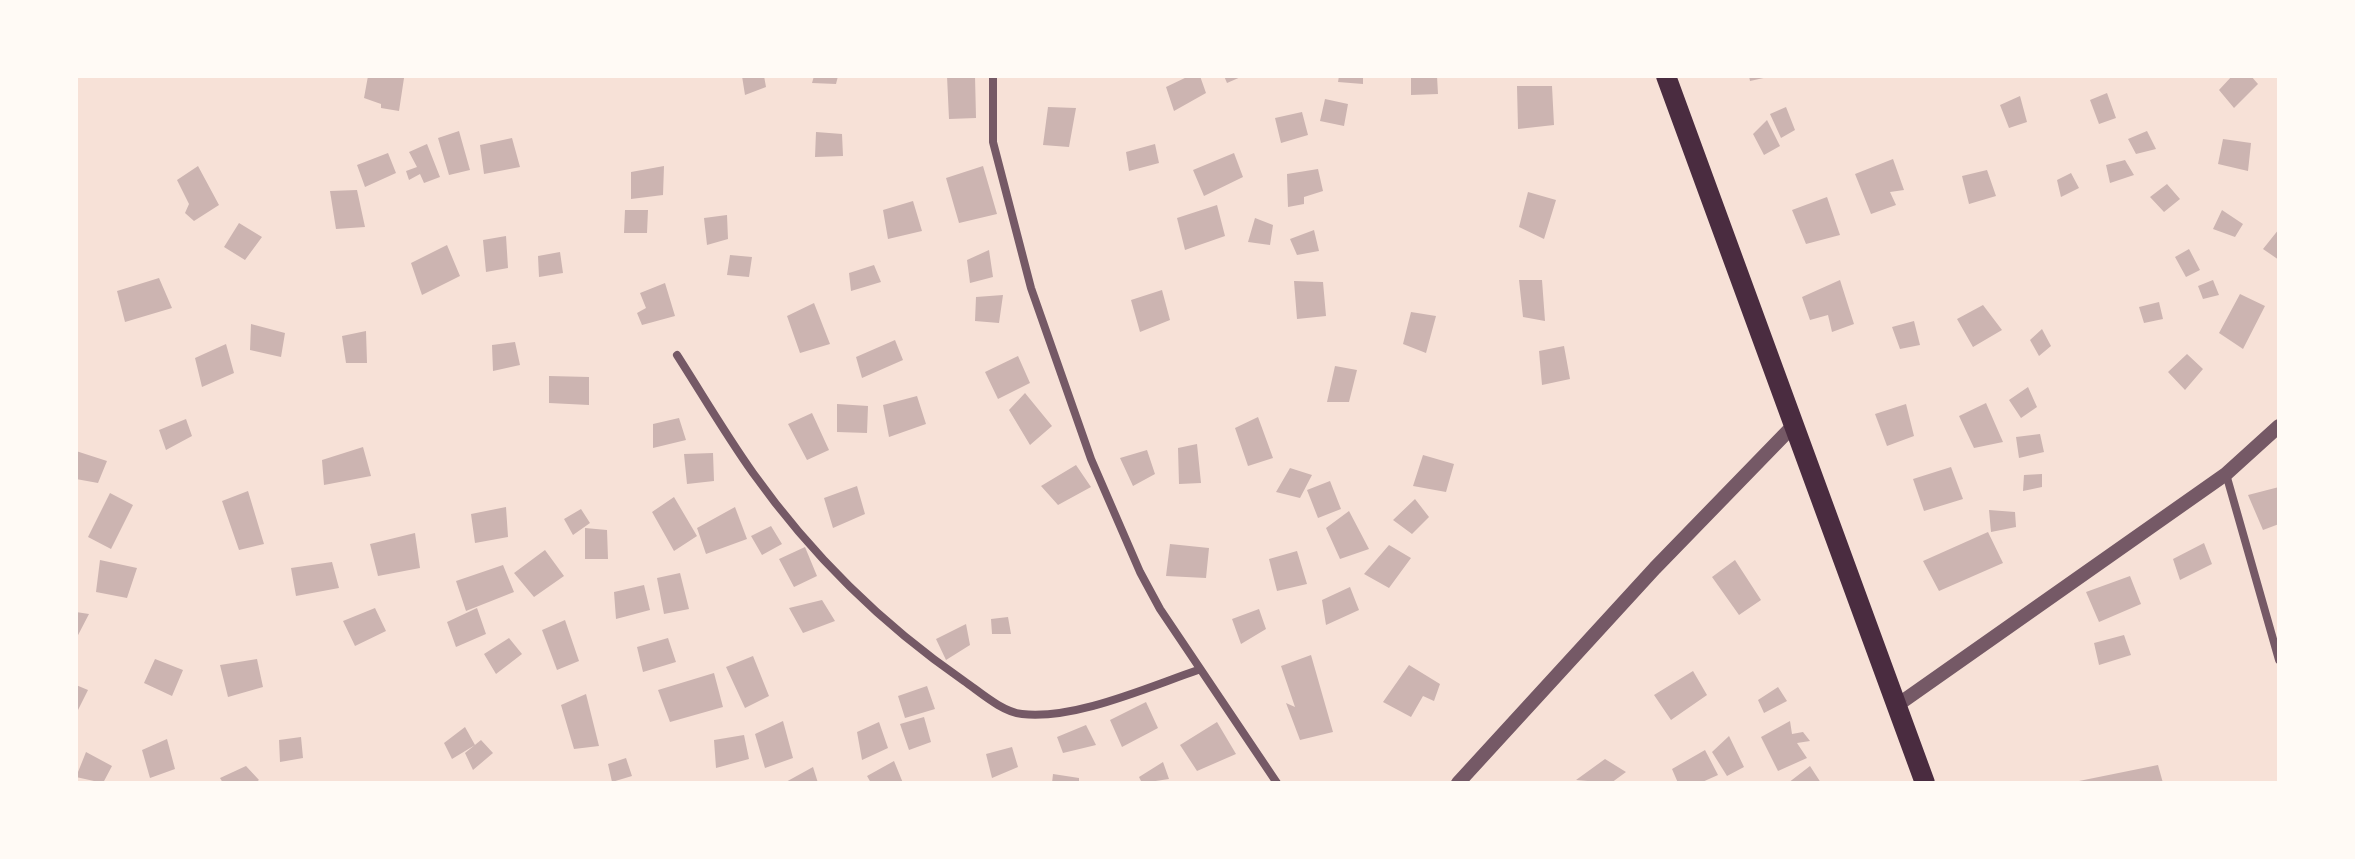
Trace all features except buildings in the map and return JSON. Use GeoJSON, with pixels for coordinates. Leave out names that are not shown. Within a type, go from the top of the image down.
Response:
{"type":"FeatureCollection","features":[{"type":"Feature","properties":{"kind":"main road"},"geometry":{"type":"LineString","coordinates":[[1666,76],[1792,427],[1925,783]]}},
{"type":"Feature","properties":{"kind":"street"},"geometry":{"type":"LineString","coordinates":[[993,76],[993,142],[1031,288],[1091,459],[1134,558],[1198,670],[1277,783]]}},
{"type":"Feature","properties":{"kind":"street"},"geometry":{"type":"LineString","coordinates":[[677,355],[753,473],[815,551],[917,648],[993,700],[1018,714],[1041,715],[1102,702],[1198,670]]}},
{"type":"Feature","properties":{"kind":"street"},"geometry":{"type":"LineString","coordinates":[[1896,706],[2226,474],[2279,426]]}},
{"type":"Feature","properties":{"kind":"street"},"geometry":{"type":"LineString","coordinates":[[1458,783],[1655,568],[1792,427]]}},
{"type":"Feature","properties":{"kind":"street"},"geometry":{"type":"LineString","coordinates":[[2226,474],[2279,657]]}}]}
